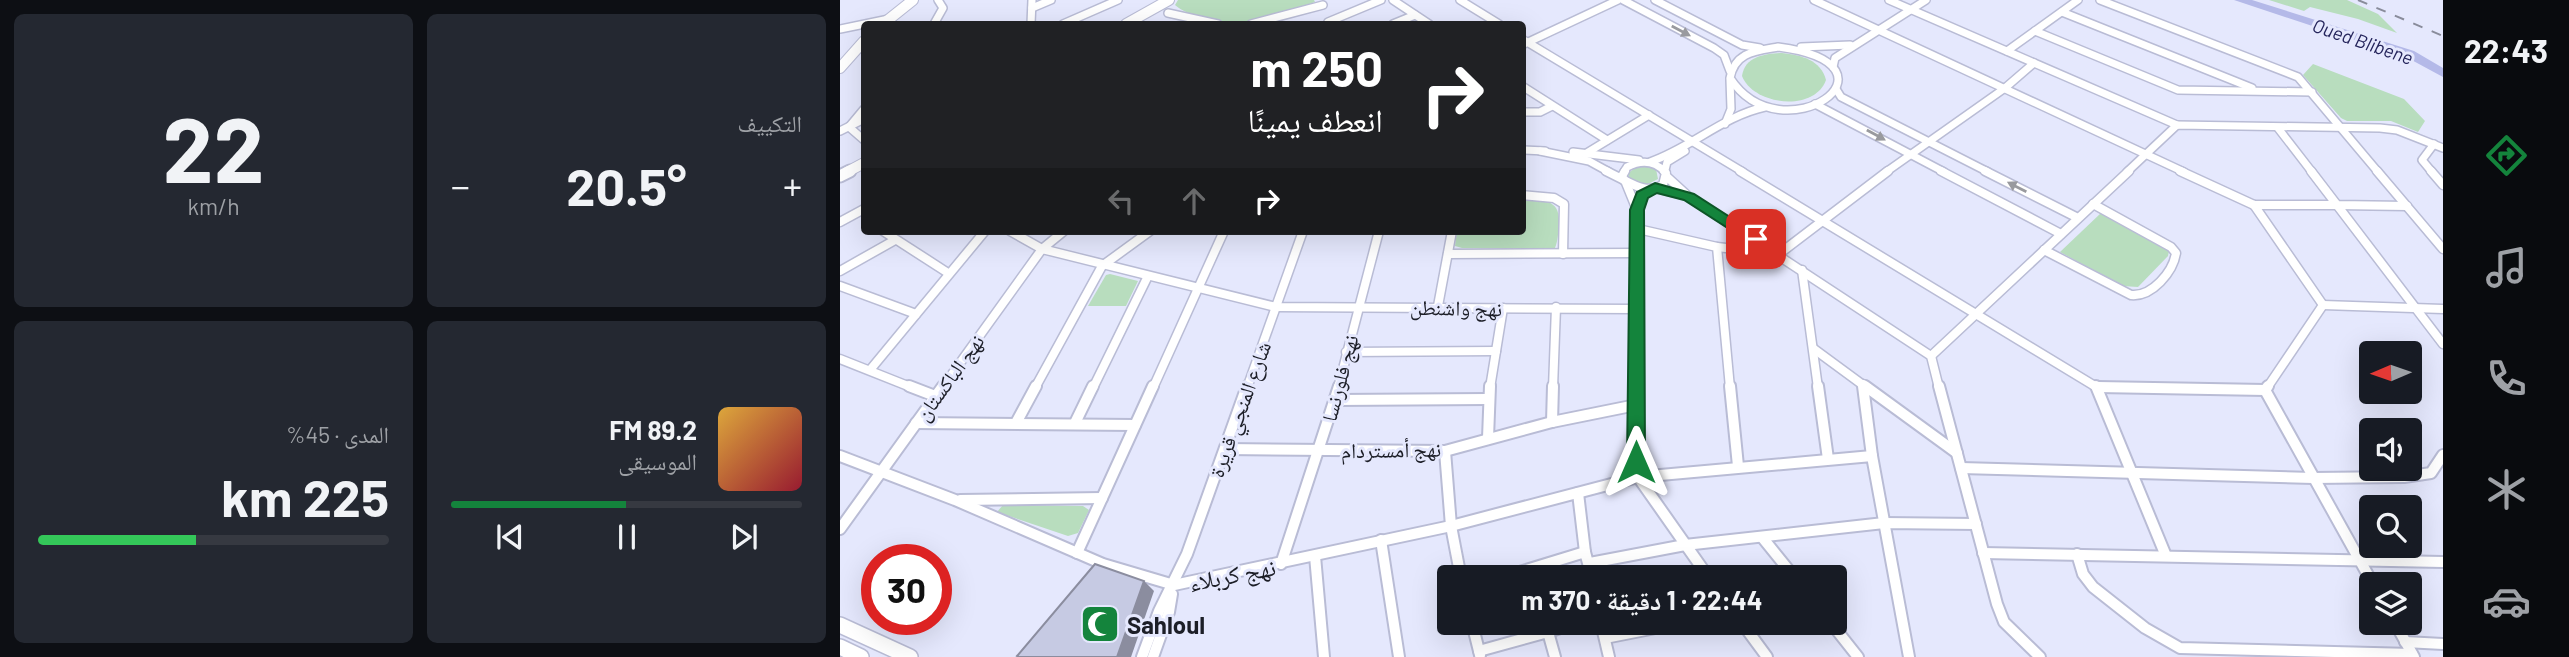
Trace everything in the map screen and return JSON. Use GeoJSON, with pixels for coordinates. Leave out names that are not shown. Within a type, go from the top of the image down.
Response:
{"type":"FeatureCollection","features":[{"type":"Feature","properties":{"kind":"street"},"geometry":{"type":"LineString","coordinates":[[887,21],[913,0]]}},
{"type":"Feature","properties":{"kind":"street"},"geometry":{"type":"LineString","coordinates":[[936,21],[943,8],[938,0]]}},
{"type":"Feature","properties":{"kind":"street"},"geometry":{"type":"LineString","coordinates":[[1032,4],[1051,0]]}},
{"type":"Feature","properties":{"kind":"street"},"geometry":{"type":"LineString","coordinates":[[1070,21],[1118,0]]}},
{"type":"Feature","properties":{"kind":"street"},"geometry":{"type":"LineString","coordinates":[[1333,21],[1381,0]]}},
{"type":"Feature","properties":{"kind":"street"},"geometry":{"type":"LineString","coordinates":[[1393,0],[1424,21]]}},
{"type":"Feature","properties":{"kind":"street"},"geometry":{"type":"LineString","coordinates":[[1460,0],[1494,21]]}},
{"type":"Feature","properties":{"kind":"street"},"geometry":{"type":"LineString","coordinates":[[1526,41],[1620,0],[1724,55],[1739,92],[1747,98],[1770,106],[1794,108],[1815,104],[1832,95],[1836,89],[1837,74],[1833,67],[1814,54],[1787,47]]}},
{"type":"Feature","properties":{"kind":"street"},"geometry":{"type":"LineString","coordinates":[[1655,0],[1742,45],[1787,47],[1855,44]]}},
{"type":"Feature","properties":{"kind":"street"},"geometry":{"type":"LineString","coordinates":[[1814,0],[2254,205],[2407,206]]}},
{"type":"Feature","properties":{"kind":"street"},"geometry":{"type":"LineString","coordinates":[[1889,0],[2177,125],[2398,130],[2443,148]]}},
{"type":"Feature","properties":{"kind":"street"},"geometry":{"type":"LineString","coordinates":[[1833,67],[1835,58],[1926,0]]}},
{"type":"Feature","properties":{"kind":"street"},"geometry":{"type":"LineString","coordinates":[[2007,51],[2078,0]]}},
{"type":"Feature","properties":{"kind":"street"},"geometry":{"type":"LineString","coordinates":[[2100,0],[2298,77],[2443,249]]}},
{"type":"Feature","properties":{"kind":"street"},"geometry":{"type":"LineString","coordinates":[[1131,21],[1163,1],[1174,21]]}},
{"type":"Feature","properties":{"kind":"street"},"geometry":{"type":"LineString","coordinates":[[1261,21],[1323,2],[1328,21]]}},
{"type":"Feature","properties":{"kind":"street"},"geometry":{"type":"LineString","coordinates":[[2062,12],[2265,91]]}},
{"type":"Feature","properties":{"kind":"street"},"geometry":{"type":"LineString","coordinates":[[1168,13],[1204,21]]}},
{"type":"Feature","properties":{"kind":"street"},"geometry":{"type":"LineString","coordinates":[[1401,21],[1415,15]]}},
{"type":"Feature","properties":{"kind":"street"},"geometry":{"type":"LineString","coordinates":[[840,29],[861,26]]}},
{"type":"Feature","properties":{"kind":"street"},"geometry":{"type":"LineString","coordinates":[[2035,31],[2178,90],[2312,92]]}},
{"type":"Feature","properties":{"kind":"street"},"geometry":{"type":"LineString","coordinates":[[1526,43],[1695,142],[2098,387],[2265,390]]}},
{"type":"Feature","properties":{"kind":"street"},"geometry":{"type":"LineString","coordinates":[[840,68],[861,44]]}},
{"type":"Feature","properties":{"kind":"street"},"geometry":{"type":"LineString","coordinates":[[1725,124],[1731,115],[1730,74],[1739,58],[1768,47]]}},
{"type":"Feature","properties":{"kind":"street"},"geometry":{"type":"LineString","coordinates":[[1638,229],[1717,247],[1779,254],[1927,141],[2005,88],[2034,62]]}},
{"type":"Feature","properties":{"kind":"street"},"geometry":{"type":"LineString","coordinates":[[1526,89],[1607,140]]}},
{"type":"Feature","properties":{"kind":"street"},"geometry":{"type":"LineString","coordinates":[[1836,89],[1842,97],[2078,218]]}},
{"type":"Feature","properties":{"kind":"street"},"geometry":{"type":"LineString","coordinates":[[1815,104],[2061,234]]}},
{"type":"Feature","properties":{"kind":"street"},"geometry":{"type":"LineString","coordinates":[[1526,112],[1540,112],[1552,106]]}},
{"type":"Feature","properties":{"kind":"street"},"geometry":{"type":"LineString","coordinates":[[1637,210],[1642,195],[1663,183],[1667,162],[1725,124],[1754,109],[1770,106]]}},
{"type":"Feature","properties":{"kind":"street"},"geometry":{"type":"LineString","coordinates":[[849,127],[861,113]]}},
{"type":"Feature","properties":{"kind":"street"},"geometry":{"type":"LineString","coordinates":[[1585,154],[1649,115]]}},
{"type":"Feature","properties":{"kind":"street"},"geometry":{"type":"LineString","coordinates":[[840,131],[861,121]]}},
{"type":"Feature","properties":{"kind":"street"},"geometry":{"type":"LineString","coordinates":[[1931,356],[2177,125]]}},
{"type":"Feature","properties":{"kind":"street"},"geometry":{"type":"LineString","coordinates":[[849,127],[861,138]]}},
{"type":"Feature","properties":{"kind":"street"},"geometry":{"type":"LineString","coordinates":[[2278,128],[2443,344]]}},
{"type":"Feature","properties":{"kind":"street"},"geometry":{"type":"LineString","coordinates":[[1695,142],[1648,162],[1626,167],[1622,176],[1637,210],[1638,229],[1637,477],[1700,565]]}},
{"type":"Feature","properties":{"kind":"street"},"geometry":{"type":"LineString","coordinates":[[2434,144],[2422,160],[2443,185]]}},
{"type":"Feature","properties":{"kind":"street"},"geometry":{"type":"LineString","coordinates":[[1526,150],[1648,162],[1665,173],[1689,197],[1931,356],[2004,622],[2040,657]]}},
{"type":"Feature","properties":{"kind":"street"},"geometry":{"type":"LineString","coordinates":[[1540,152],[1591,162],[1636,188],[1652,188],[1689,197]]}},
{"type":"Feature","properties":{"kind":"street"},"geometry":{"type":"LineString","coordinates":[[840,176],[861,165]]}},
{"type":"Feature","properties":{"kind":"street"},"geometry":{"type":"LineString","coordinates":[[1526,195],[1553,198],[1564,204],[1563,254]]}},
{"type":"Feature","properties":{"kind":"street"},"geometry":{"type":"LineString","coordinates":[[2044,250],[2123,292],[2134,295],[2143,293],[2173,266],[2176,253],[2171,247],[2093,204]]}},
{"type":"Feature","properties":{"kind":"street"},"geometry":{"type":"LineString","coordinates":[[2254,205],[2323,305]]}},
{"type":"Feature","properties":{"kind":"street"},"geometry":{"type":"LineString","coordinates":[[840,222],[861,213]]}},
{"type":"Feature","properties":{"kind":"street"},"geometry":{"type":"LineString","coordinates":[[888,235],[948,273]]}},
{"type":"Feature","properties":{"kind":"street"},"geometry":{"type":"LineString","coordinates":[[870,370],[981,235]]}},
{"type":"Feature","properties":{"kind":"street","name":"نهج واشنطن"},"geometry":{"type":"LineString","coordinates":[[1017,235],[1042,249],[1102,267],[1276,307],[1636,309]]}},
{"type":"Feature","properties":{"kind":"street","name":"نهج الباكستان"},"geometry":{"type":"LineString","coordinates":[[840,528],[1042,249],[1059,235]]}},
{"type":"Feature","properties":{"kind":"street"},"geometry":{"type":"LineString","coordinates":[[1016,423],[1102,267],[1145,235]]}},
{"type":"Feature","properties":{"kind":"street"},"geometry":{"type":"LineString","coordinates":[[1077,553],[1222,235]]}},
{"type":"Feature","properties":{"kind":"street","name":"شارع المنجي قريرة"},"geometry":{"type":"LineString","coordinates":[[1142,657],[1159,611],[1174,585],[1302,235]]}},
{"type":"Feature","properties":{"kind":"street","name":"نهج فلورنسا"},"geometry":{"type":"LineString","coordinates":[[1281,564],[1335,400],[1378,235]]}},
{"type":"Feature","properties":{"kind":"street"},"geometry":{"type":"LineString","coordinates":[[1438,306],[1451,235]]}},
{"type":"Feature","properties":{"kind":"street"},"geometry":{"type":"LineString","coordinates":[[840,271],[895,240]]}},
{"type":"Feature","properties":{"kind":"street"},"geometry":{"type":"LineString","coordinates":[[1717,247],[1738,466]]}},
{"type":"Feature","properties":{"kind":"street"},"geometry":{"type":"LineString","coordinates":[[1448,254],[1638,253]]}},
{"type":"Feature","properties":{"kind":"street"},"geometry":{"type":"LineString","coordinates":[[1802,270],[1828,459]]}},
{"type":"Feature","properties":{"kind":"street"},"geometry":{"type":"LineString","coordinates":[[1074,423],[1147,278]]}},
{"type":"Feature","properties":{"kind":"street"},"geometry":{"type":"LineString","coordinates":[[840,286],[916,314]]}},
{"type":"Feature","properties":{"kind":"street"},"geometry":{"type":"LineString","coordinates":[[2323,305],[2443,309]]}},
{"type":"Feature","properties":{"kind":"street"},"geometry":{"type":"LineString","coordinates":[[2265,390],[2323,305]]}},
{"type":"Feature","properties":{"kind":"street"},"geometry":{"type":"LineString","coordinates":[[1552,422],[1556,307]]}},
{"type":"Feature","properties":{"kind":"street"},"geometry":{"type":"LineString","coordinates":[[1488,438],[1488,399],[1503,308]]}},
{"type":"Feature","properties":{"kind":"street"},"geometry":{"type":"LineString","coordinates":[[1814,349],[1957,453]]}},
{"type":"Feature","properties":{"kind":"street"},"geometry":{"type":"LineString","coordinates":[[1346,352],[1496,351]]}},
{"type":"Feature","properties":{"kind":"street"},"geometry":{"type":"LineString","coordinates":[[840,359],[935,396]]}},
{"type":"Feature","properties":{"kind":"street"},"geometry":{"type":"LineString","coordinates":[[1863,384],[1872,456],[1909,657]]}},
{"type":"Feature","properties":{"kind":"street"},"geometry":{"type":"LineString","coordinates":[[2098,387],[2166,556]]}},
{"type":"Feature","properties":{"kind":"street"},"geometry":{"type":"LineString","coordinates":[[2265,390],[2366,572]]}},
{"type":"Feature","properties":{"kind":"street"},"geometry":{"type":"LineString","coordinates":[[1335,400],[1488,399]]}},
{"type":"Feature","properties":{"kind":"street","name":"نهج أمستردام"},"geometry":{"type":"LineString","coordinates":[[1225,449],[1445,451],[1552,422],[1636,405]]}},
{"type":"Feature","properties":{"kind":"street"},"geometry":{"type":"LineString","coordinates":[[916,423],[1135,425]]}},
{"type":"Feature","properties":{"kind":"street"},"geometry":{"type":"LineString","coordinates":[[1445,451],[1451,526],[1458,565]]}},
{"type":"Feature","properties":{"kind":"street"},"geometry":{"type":"LineString","coordinates":[[1961,468],[2314,478],[2421,475],[2431,473],[2443,455]]}},
{"type":"Feature","properties":{"kind":"street","name":"نهج كربلاء"},"geometry":{"type":"LineString","coordinates":[[840,456],[955,500],[1103,564],[1174,585],[1451,526],[1637,477],[1872,456]]}},
{"type":"Feature","properties":{"kind":"street"},"geometry":{"type":"LineString","coordinates":[[1578,493],[1589,565]]}},
{"type":"Feature","properties":{"kind":"street"},"geometry":{"type":"LineString","coordinates":[[955,500],[1102,498]]}},
{"type":"Feature","properties":{"kind":"street"},"geometry":{"type":"LineString","coordinates":[[1554,565],[1587,557],[1884,523],[1976,524]]}},
{"type":"Feature","properties":{"kind":"street"},"geometry":{"type":"LineString","coordinates":[[1762,537],[1785,565]]}},
{"type":"Feature","properties":{"kind":"street"},"geometry":{"type":"LineString","coordinates":[[1381,540],[1399,657]]}},
{"type":"Feature","properties":{"kind":"street"},"geometry":{"type":"LineString","coordinates":[[1983,553],[2443,562]]}},
{"type":"Feature","properties":{"kind":"street"},"geometry":{"type":"LineString","coordinates":[[2077,554],[2081,571],[2093,588],[2171,646],[2413,655]]}},
{"type":"Feature","properties":{"kind":"street"},"geometry":{"type":"LineString","coordinates":[[1315,556],[1324,657]]}},
{"type":"Feature","properties":{"kind":"street"},"geometry":{"type":"LineString","coordinates":[[1094,574],[1103,564]]}},
{"type":"Feature","properties":{"kind":"street","name":"شارع المنجي قريرة"},"geometry":{"type":"LineString","coordinates":[[1153,657],[1169,612],[1174,585]]}},
{"type":"Feature","properties":{"kind":"street"},"geometry":{"type":"LineString","coordinates":[[840,625],[910,657]]}},
{"type":"Feature","properties":{"kind":"street"},"geometry":{"type":"LineString","coordinates":[[1475,635],[1480,654],[1539,635]]}},
{"type":"Feature","properties":{"kind":"street"},"geometry":{"type":"LineString","coordinates":[[1549,635],[1555,657]]}},
{"type":"Feature","properties":{"kind":"street"},"geometry":{"type":"LineString","coordinates":[[1604,635],[1609,657]]}},
{"type":"Feature","properties":{"kind":"street"},"geometry":{"type":"LineString","coordinates":[[1605,638],[1620,635]]}},
{"type":"Feature","properties":{"kind":"street"},"geometry":{"type":"LineString","coordinates":[[1751,635],[1767,657]]}},
{"type":"Feature","properties":{"kind":"street"},"geometry":{"type":"LineString","coordinates":[[1841,635],[1858,657]]}},
{"type":"Feature","properties":{"kind":"street"},"geometry":{"type":"LineString","coordinates":[[2401,635],[2413,655]]}},
{"type":"Feature","properties":{"kind":"street"},"geometry":{"type":"LineString","coordinates":[[2405,642],[2443,644]]}},
{"type":"Feature","properties":{"kind":"street"},"geometry":{"type":"LineString","coordinates":[[840,647],[861,657]]}},
{"type":"Feature","properties":{"kind":"green space"},"geometry":{"type":"Polygon","coordinates":[[[1178,0],[1315,2],[1250,21],[1208,19],[1181,10],[1175,5],[1178,0]]]}},
{"type":"Feature","properties":{"kind":"green space"},"geometry":{"type":"Polygon","coordinates":[[[2269,0],[2347,0],[2378,14],[2397,33],[2358,19],[2310,7],[2304,11],[2269,0]]]}},
{"type":"Feature","properties":{"kind":"green space"},"geometry":{"type":"Polygon","coordinates":[[[1782,53],[1803,57],[1820,68],[1826,80],[1819,90],[1797,101],[1784,101],[1758,94],[1748,86],[1742,76],[1751,60],[1763,55],[1782,53]]]}},
{"type":"Feature","properties":{"kind":"green space"},"geometry":{"type":"Polygon","coordinates":[[[2313,64],[2404,99],[2425,121],[2418,132],[2391,121],[2347,121],[2341,118],[2303,75],[2313,64]]]}},
{"type":"Feature","properties":{"kind":"green space"},"geometry":{"type":"Polygon","coordinates":[[[1638,166],[1656,169],[1658,179],[1646,185],[1629,179],[1628,173],[1638,166]]]}},
{"type":"Feature","properties":{"kind":"green space"},"geometry":{"type":"Polygon","coordinates":[[[1526,199],[1554,205],[1559,216],[1555,248],[1455,246],[1456,235],[1526,235],[1526,199]]]}},
{"type":"Feature","properties":{"kind":"green space"},"geometry":{"type":"Polygon","coordinates":[[[2101,213],[2163,245],[2169,251],[2168,256],[2138,287],[2122,286],[2060,252],[2101,213]]]}},
{"type":"Feature","properties":{"kind":"green space"},"geometry":{"type":"Polygon","coordinates":[[[1106,275],[1138,281],[1126,306],[1088,306],[1106,275]]]}},
{"type":"Feature","properties":{"kind":"green space"},"geometry":{"type":"Polygon","coordinates":[[[1003,505],[1083,506],[1089,510],[1078,533],[1068,536],[997,512],[1003,505]]]}},
{"type":"Feature","properties":{"kind":"building","name":"Sahloul"},"geometry":{"type":"Polygon","coordinates":[[[1095,564],[1144,581],[1117,657],[1017,656],[1095,564]]]}},
{"type":"Feature","properties":{"kind":"waterway","name":"Oued Blibene"},"geometry":{"type":"LineString","coordinates":[[2240,0],[2410,54],[2443,73]]}},
{"type":"Feature","properties":{"kind":"railway"},"geometry":{"type":"LineString","coordinates":[[2358,0],[2443,36]]}},
{"type":"Feature","properties":{"kind":"place","name":"Sahloul"},"geometry":{"type":"Point","coordinates":[1100,624]}},
{"type":"Feature","properties":{"kind":"route"},"geometry":{"type":"LineString","coordinates":[[1636,462],[1637,210],[1642,195],[1655,188],[1689,197],[1756,239]]}}]}
